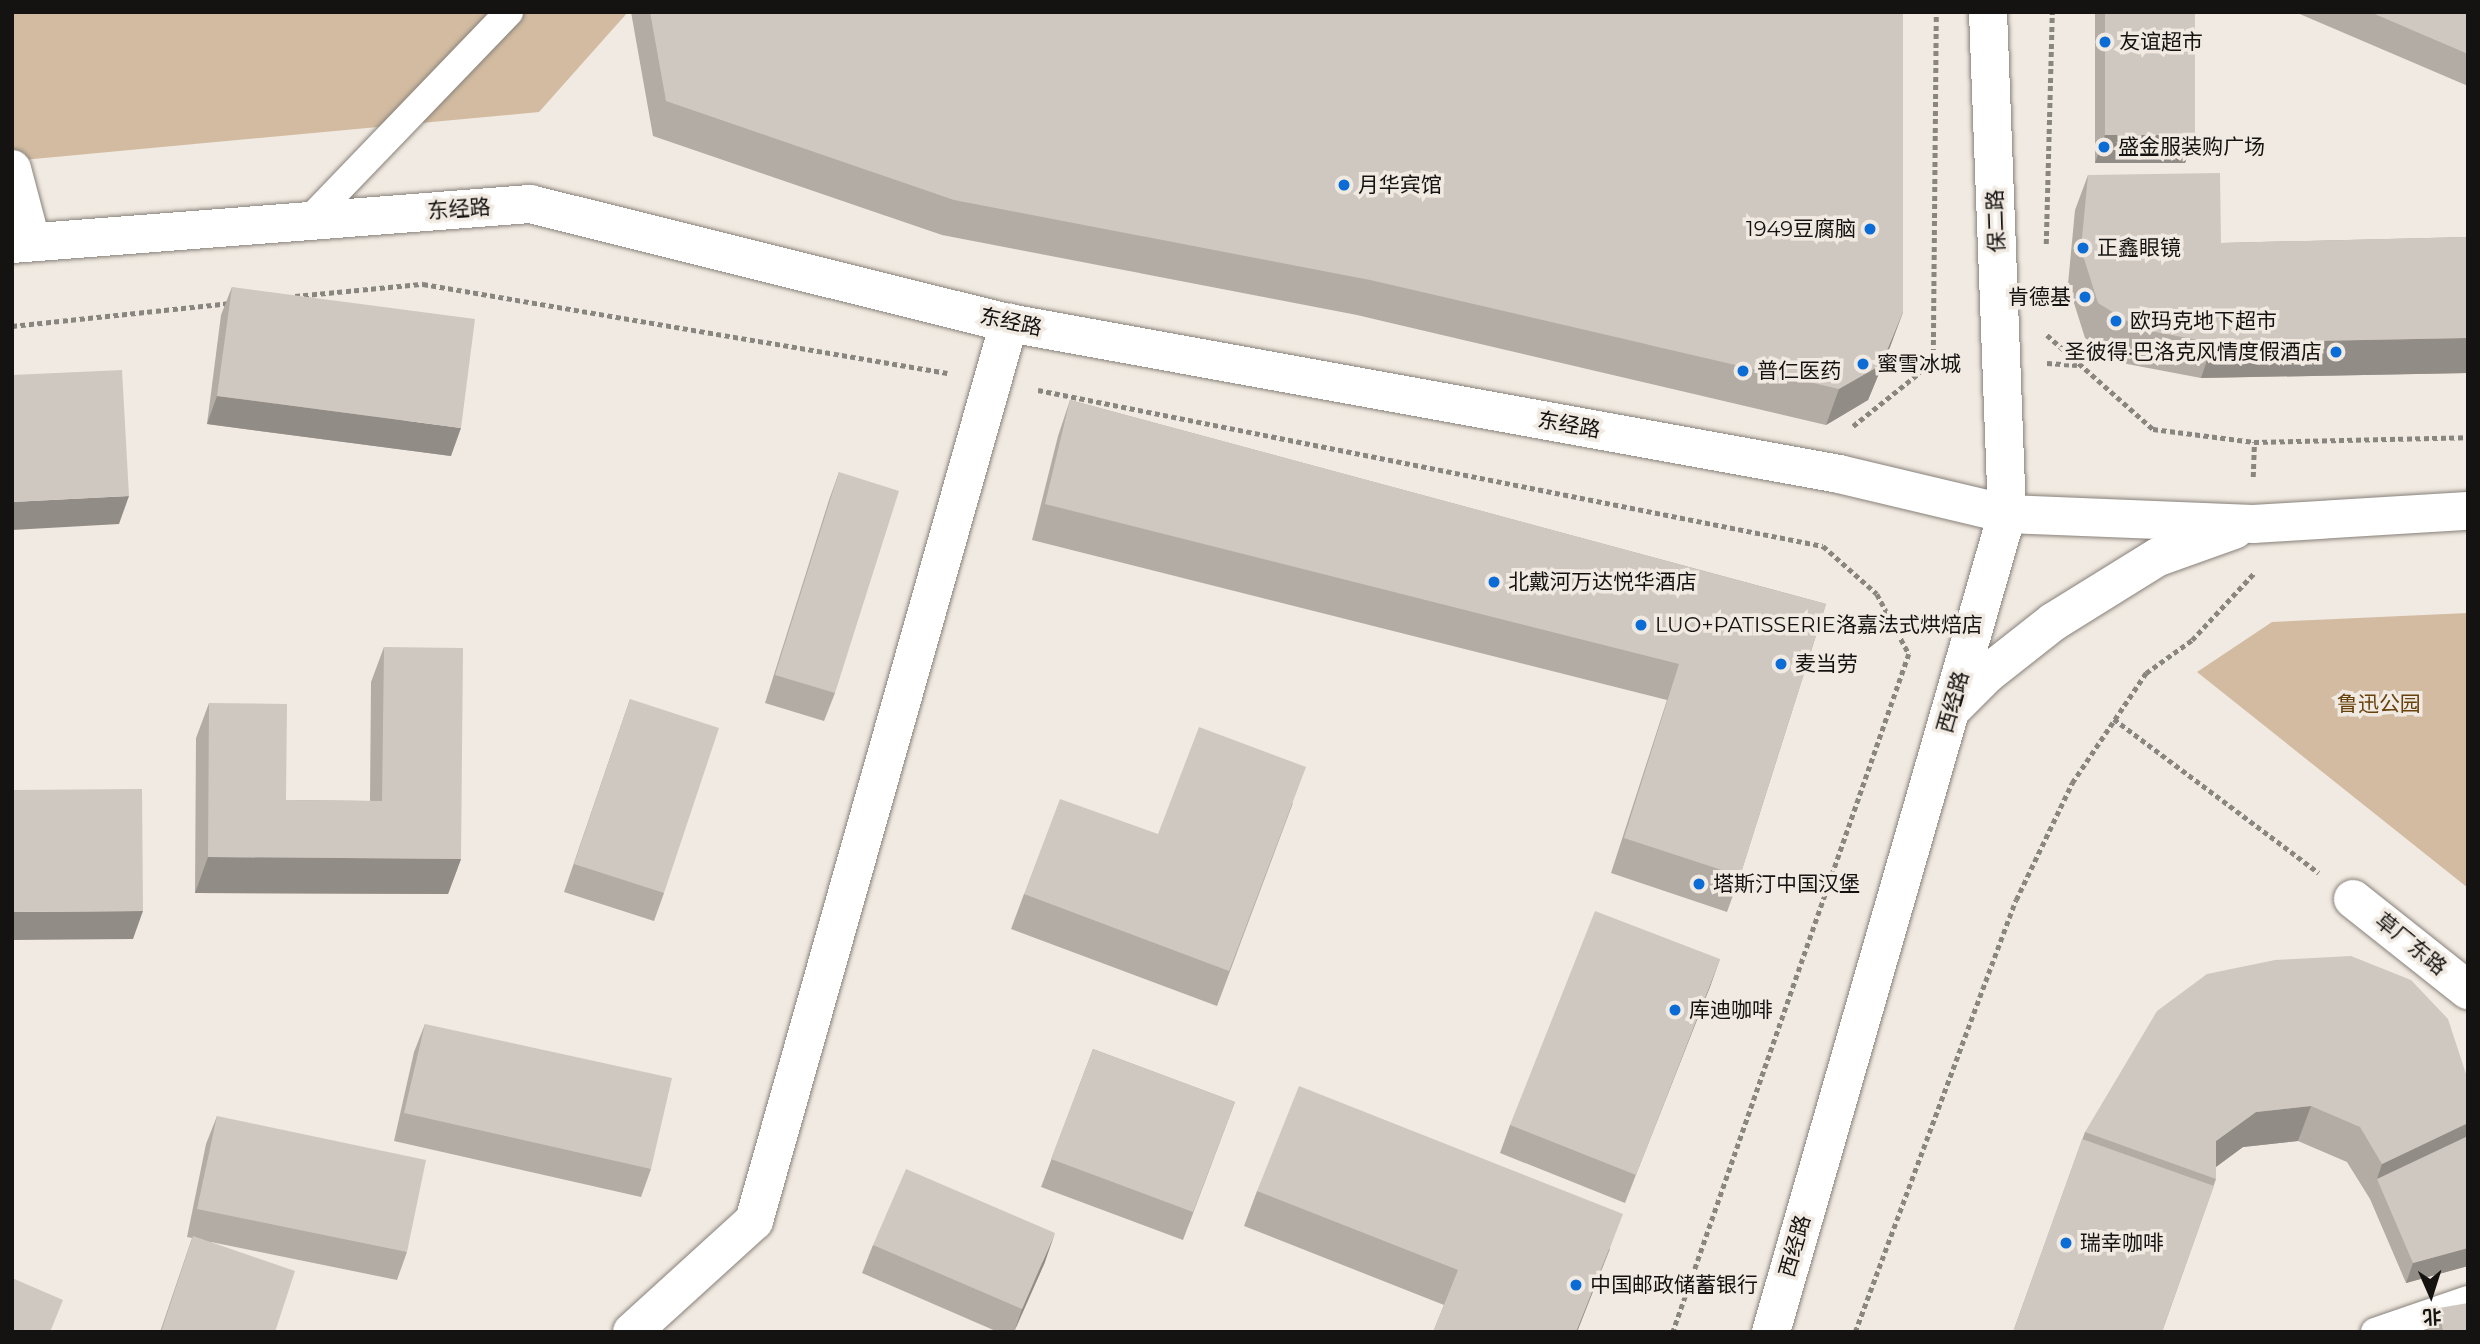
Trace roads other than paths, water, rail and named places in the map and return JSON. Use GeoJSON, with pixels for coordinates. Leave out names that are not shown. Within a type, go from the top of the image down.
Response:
{"type":"FeatureCollection","features":[{"type":"Feature","properties":{"kind":"main road","name":"保二路"},"geometry":{"type":"LineString","coordinates":[[1988,12],[2007,514]]}},
{"type":"Feature","properties":{"kind":"main road"},"geometry":{"type":"LineString","coordinates":[[12,169],[22,243]]}},
{"type":"Feature","properties":{"kind":"main road","name":"东经路"},"geometry":{"type":"LineString","coordinates":[[22,243],[530,204],[1009,323],[1839,474],[2007,514]]}},
{"type":"Feature","properties":{"kind":"main road"},"geometry":{"type":"LineString","coordinates":[[632,1332],[754,1221],[1009,323]]}},
{"type":"Feature","properties":{"kind":"main road"},"geometry":{"type":"LineString","coordinates":[[1950,711],[1987,674],[2076,607],[2158,557],[2253,506]]}},
{"type":"Feature","properties":{"kind":"main road"},"geometry":{"type":"LineString","coordinates":[[2007,514],[2253,506],[2468,511]]}},
{"type":"Feature","properties":{"kind":"main road","name":"西经路"},"geometry":{"type":"LineString","coordinates":[[1771,1332],[2007,514]]}},
{"type":"Feature","properties":{"kind":"main road","name":"草厂东路"},"geometry":{"type":"LineString","coordinates":[[2353,899],[2468,990]]}},
{"type":"Feature","properties":{"kind":"lane"},"geometry":{"type":"LineString","coordinates":[[308,221],[509,12]]}},
{"type":"Feature","properties":{"kind":"lane"},"geometry":{"type":"LineString","coordinates":[[2375,1332],[2468,1300]]}},
{"type":"Feature","properties":{"kind":"place","name":"友谊超市"},"geometry":{"type":"Point","coordinates":[2105,42]}},
{"type":"Feature","properties":{"kind":"place","name":"盛金服装购广场"},"geometry":{"type":"Point","coordinates":[2104,147]}},
{"type":"Feature","properties":{"kind":"place","name":"月华宾馆"},"geometry":{"type":"Point","coordinates":[1344,185]}},
{"type":"Feature","properties":{"kind":"place","name":"1949豆腐脑"},"geometry":{"type":"Point","coordinates":[1870,229]}},
{"type":"Feature","properties":{"kind":"place","name":"正鑫眼镜"},"geometry":{"type":"Point","coordinates":[2083,248]}},
{"type":"Feature","properties":{"kind":"place","name":"肯德基"},"geometry":{"type":"Point","coordinates":[2085,297]}},
{"type":"Feature","properties":{"kind":"place","name":"欧玛克地下超市"},"geometry":{"type":"Point","coordinates":[2116,321]}},
{"type":"Feature","properties":{"kind":"place","name":"圣彼得·巴洛克风情度假酒店"},"geometry":{"type":"Point","coordinates":[2336,352]}},
{"type":"Feature","properties":{"kind":"place","name":"蜜雪冰城"},"geometry":{"type":"Point","coordinates":[1863,364]}},
{"type":"Feature","properties":{"kind":"place","name":"普仁医药"},"geometry":{"type":"Point","coordinates":[1743,371]}},
{"type":"Feature","properties":{"kind":"place","name":"北戴河万达悦华酒店"},"geometry":{"type":"Point","coordinates":[1494,582]}},
{"type":"Feature","properties":{"kind":"place","name":"LUO+PATISSERIE洛嘉法式烘焙店"},"geometry":{"type":"Point","coordinates":[1641,625]}},
{"type":"Feature","properties":{"kind":"place","name":"麦当劳"},"geometry":{"type":"Point","coordinates":[1781,664]}},
{"type":"Feature","properties":{"kind":"place","name":"塔斯汀中国汉堡"},"geometry":{"type":"Point","coordinates":[1699,884]}},
{"type":"Feature","properties":{"kind":"place","name":"库迪咖啡"},"geometry":{"type":"Point","coordinates":[1675,1010]}},
{"type":"Feature","properties":{"kind":"place","name":"瑞幸咖啡"},"geometry":{"type":"Point","coordinates":[2066,1243]}},
{"type":"Feature","properties":{"kind":"place","name":"中国邮政储蓄银行"},"geometry":{"type":"Point","coordinates":[1576,1285]}},
{"type":"Feature","properties":{"kind":"park label","name":"鲁迅公园"},"geometry":{"type":"Point","coordinates":[2379,704]}}]}
